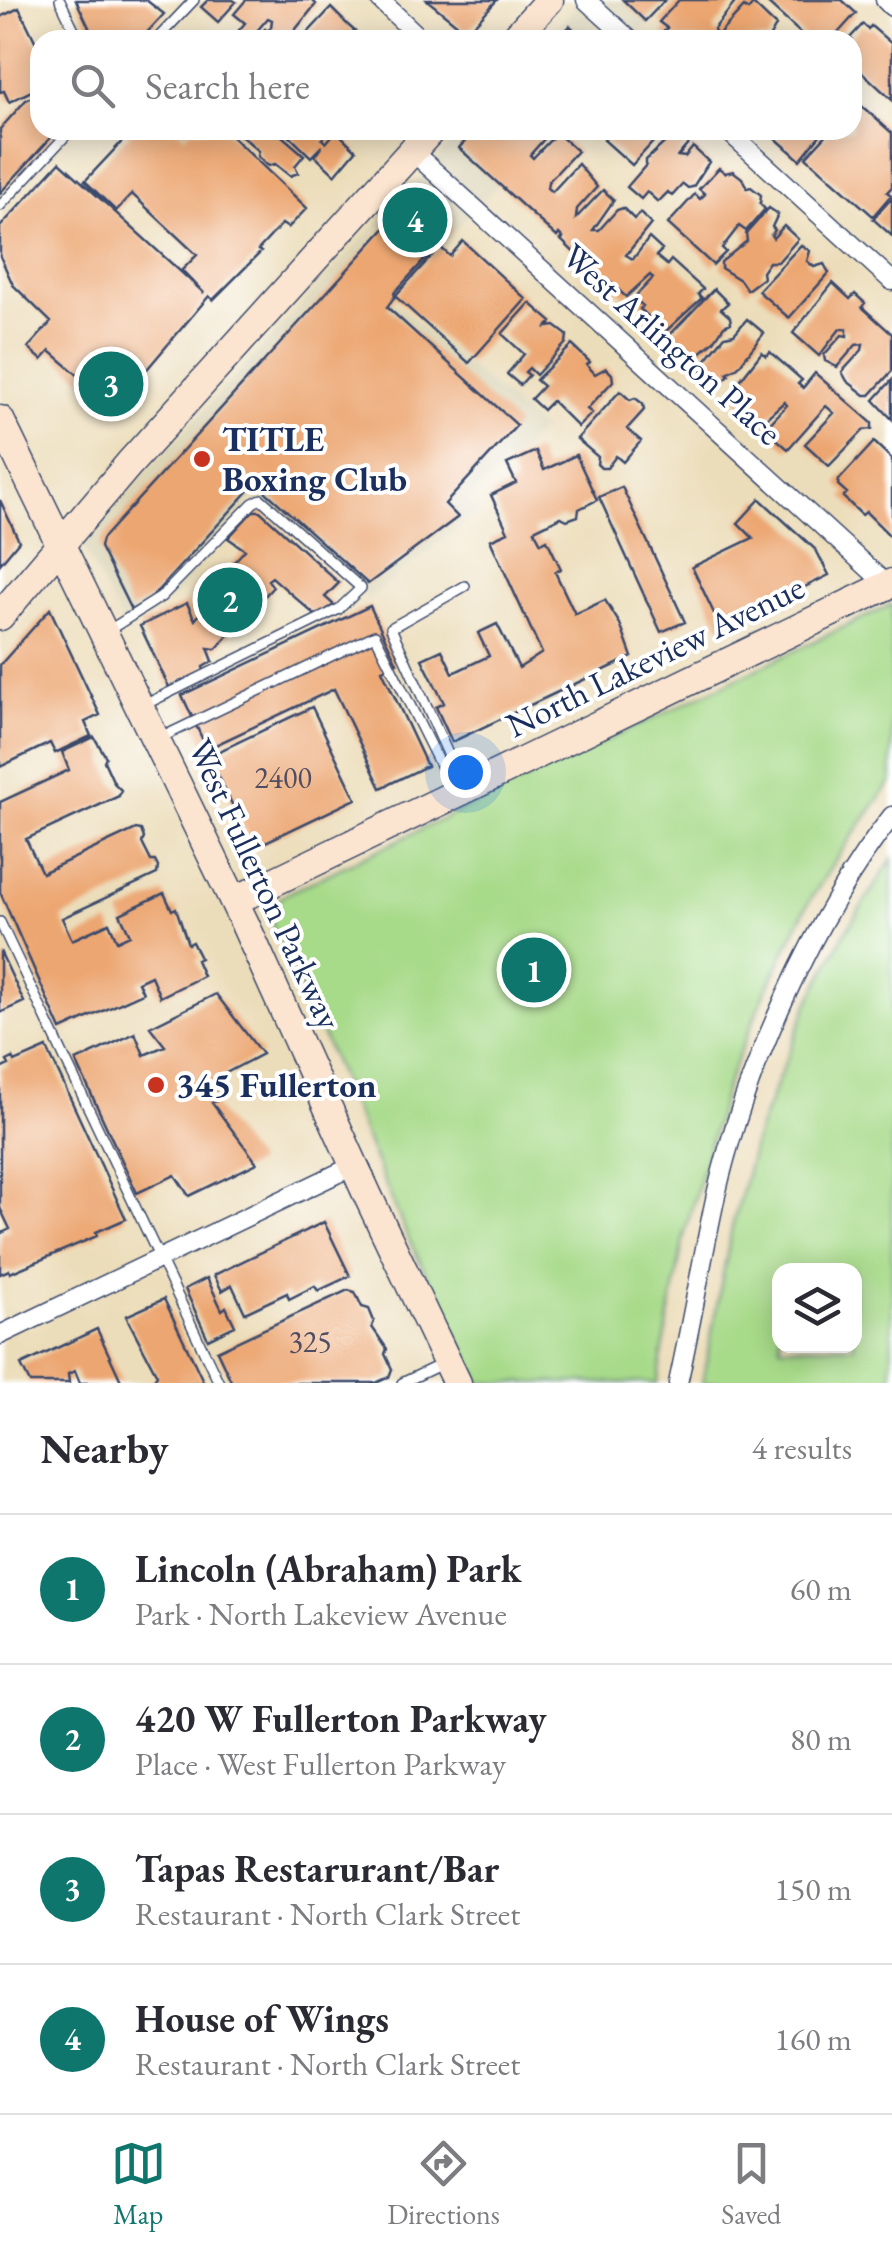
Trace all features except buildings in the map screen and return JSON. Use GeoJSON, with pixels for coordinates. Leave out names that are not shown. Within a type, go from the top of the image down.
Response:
{"type":"FeatureCollection","features":[{"type":"Feature","properties":{"kind":"main road"},"geometry":{"type":"LineString","coordinates":[[522,30],[549,0]]}},
{"type":"Feature","properties":{"kind":"main road"},"geometry":{"type":"LineString","coordinates":[[0,616],[129,464],[422,140]]}},
{"type":"Feature","properties":{"kind":"main road","name":"West Fullerton Parkway"},"geometry":{"type":"LineString","coordinates":[[0,420],[234,900],[452,1372]]}},
{"type":"Feature","properties":{"kind":"main road","name":"North Lakeview Avenue"},"geometry":{"type":"LineString","coordinates":[[234,900],[890,584]]}},
{"type":"Feature","properties":{"kind":"street"},"geometry":{"type":"LineString","coordinates":[[380,0],[412,30]]}},
{"type":"Feature","properties":{"kind":"street"},"geometry":{"type":"LineString","coordinates":[[586,0],[619,30]]}},
{"type":"Feature","properties":{"kind":"street"},"geometry":{"type":"LineString","coordinates":[[884,0],[892,7]]}},
{"type":"Feature","properties":{"kind":"street","name":"West Arlington Place"},"geometry":{"type":"LineString","coordinates":[[422,140],[890,584]]}},
{"type":"Feature","properties":{"kind":"street"},"geometry":{"type":"LineString","coordinates":[[739,140],[892,281]]}},
{"type":"Feature","properties":{"kind":"street"},"geometry":{"type":"LineString","coordinates":[[678,1383],[716,1194],[747,1090],[794,978],[852,876],[892,816]]}},
{"type":"Feature","properties":{"kind":"street"},"geometry":{"type":"LineString","coordinates":[[0,1334],[355,1165]]}},
{"type":"Feature","properties":{"kind":"lane"},"geometry":{"type":"LineString","coordinates":[[60,0],[74,30]]}},
{"type":"Feature","properties":{"kind":"lane"},"geometry":{"type":"LineString","coordinates":[[166,30],[194,0]]}},
{"type":"Feature","properties":{"kind":"lane"},"geometry":{"type":"LineString","coordinates":[[0,206],[62,140]]}},
{"type":"Feature","properties":{"kind":"lane"},"geometry":{"type":"LineString","coordinates":[[104,634],[161,597],[253,503],[261,500],[361,588],[339,609],[139,707]]}},
{"type":"Feature","properties":{"kind":"lane"},"geometry":{"type":"LineString","coordinates":[[460,792],[391,628],[466,586]]}},
{"type":"Feature","properties":{"kind":"lane"},"geometry":{"type":"LineString","coordinates":[[155,740],[376,636],[460,792]]}},
{"type":"Feature","properties":{"kind":"lane"},"geometry":{"type":"LineString","coordinates":[[0,922],[219,1383]]}},
{"type":"Feature","properties":{"kind":"lane"},"geometry":{"type":"LineString","coordinates":[[402,1383],[452,1372]]}},
{"type":"Feature","properties":{"kind":"shaded area"},"geometry":{"type":"Polygon","coordinates":[[[582,0],[669,0],[642,30],[555,30],[582,0]]]}},
{"type":"Feature","properties":{"kind":"shaded area"},"geometry":{"type":"Polygon","coordinates":[[[454,140],[540,140],[397,292],[394,302],[543,430],[467,501],[480,510],[368,599],[253,498],[183,591],[126,631],[81,543],[454,140]]]}},
{"type":"Feature","properties":{"kind":"green space"},"geometry":{"type":"Polygon","coordinates":[[[892,604],[892,781],[807,905],[726,1086],[684,1236],[657,1383],[481,1383],[407,1236],[276,934],[272,924],[276,902],[892,604]]]}},
{"type":"Feature","properties":{"kind":"green space"},"geometry":{"type":"Polygon","coordinates":[[[892,859],[892,1383],[702,1383],[732,1227],[758,1130],[808,1004],[844,934],[892,859]]]}},
{"type":"Feature","properties":{"kind":"place","name":"House of Wings"},"geometry":{"type":"Point","coordinates":[415,220]}},
{"type":"Feature","properties":{"kind":"place","name":"Tapas Restarurant/Bar"},"geometry":{"type":"Point","coordinates":[111,384]}},
{"type":"Feature","properties":{"kind":"place","name":"TITLE Boxing Club"},"geometry":{"type":"Point","coordinates":[202,459]}},
{"type":"Feature","properties":{"kind":"place","name":"420 W Fullerton Parkway"},"geometry":{"type":"Point","coordinates":[230,600]}},
{"type":"Feature","properties":{"kind":"place","name":"Lincoln (Abraham) Park"},"geometry":{"type":"Point","coordinates":[534,970]}},
{"type":"Feature","properties":{"kind":"place","name":"345 Fullerton"},"geometry":{"type":"Point","coordinates":[156,1085]}}]}
